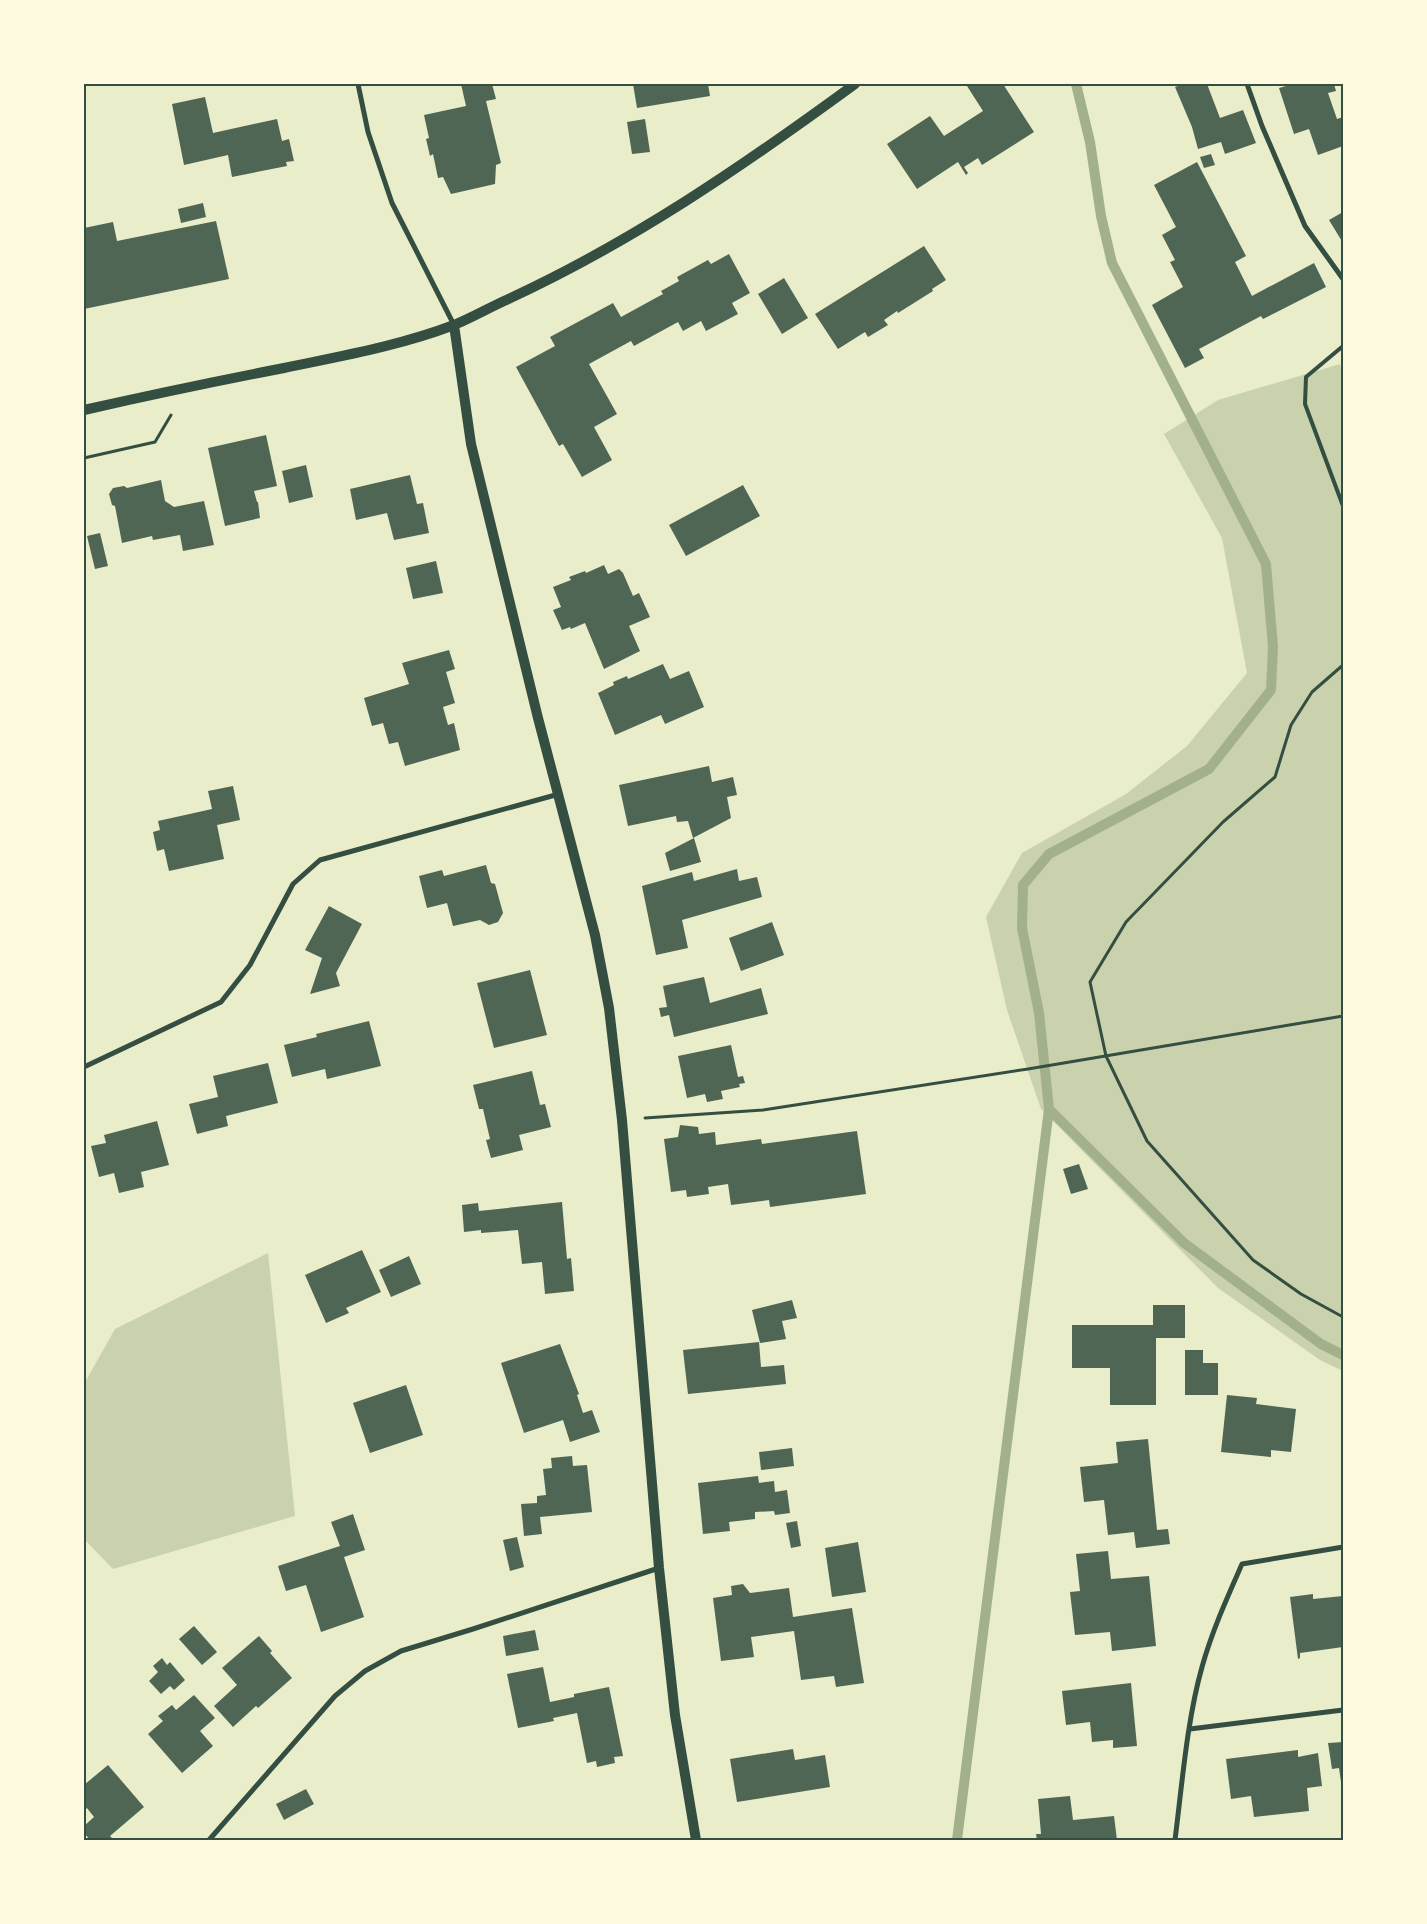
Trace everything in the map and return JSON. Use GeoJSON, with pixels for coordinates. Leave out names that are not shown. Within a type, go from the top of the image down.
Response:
{"type":"FeatureCollection","features":[{"type":"Feature","properties":{"kind":"main road"},"geometry":{"type":"LineString","coordinates":[[84,410],[390,345],[454,325],[583,264],[666,215],[752,158],[855,84]]}},
{"type":"Feature","properties":{"kind":"main road"},"geometry":{"type":"LineString","coordinates":[[454,325],[470,444],[595,934],[609,1008],[622,1120],[659,1568],[675,1715],[696,1840]]}},
{"type":"Feature","properties":{"kind":"street"},"geometry":{"type":"LineString","coordinates":[[358,84],[368,132],[392,203],[454,325]]}},
{"type":"Feature","properties":{"kind":"street"},"geometry":{"type":"LineString","coordinates":[[1247,84],[1262,126],[1305,226],[1343,279]]}},
{"type":"Feature","properties":{"kind":"street"},"geometry":{"type":"LineString","coordinates":[[84,1067],[221,1002],[250,965],[293,884],[320,860],[559,794]]}},
{"type":"Feature","properties":{"kind":"street"},"geometry":{"type":"LineString","coordinates":[[1175,1840],[1190,1729],[1202,1668],[1215,1624],[1242,1564],[1343,1547]]}},
{"type":"Feature","properties":{"kind":"street"},"geometry":{"type":"LineString","coordinates":[[209,1840],[335,1696],[365,1671],[401,1651],[473,1630],[659,1568]]}},
{"type":"Feature","properties":{"kind":"street"},"geometry":{"type":"LineString","coordinates":[[1190,1729],[1343,1710]]}},
{"type":"Feature","properties":{"kind":"lane"},"geometry":{"type":"LineString","coordinates":[[1343,346],[1306,377],[1305,404],[1343,506]]}},
{"type":"Feature","properties":{"kind":"path"},"geometry":{"type":"LineString","coordinates":[[84,458],[155,442],[187,388]]}},
{"type":"Feature","properties":{"kind":"path"},"geometry":{"type":"LineString","coordinates":[[1343,665],[1312,692],[1291,725],[1275,777],[1223,822],[1126,922],[1090,982],[1106,1056],[1146,1141],[1253,1260],[1301,1294],[1343,1317]]}},
{"type":"Feature","properties":{"kind":"path"},"geometry":{"type":"LineString","coordinates":[[622,1120],[763,1110],[1064,1061],[1106,1056],[1343,1016]]}},
{"type":"Feature","properties":{"kind":"green space"},"geometry":{"type":"Polygon","coordinates":[[[1340,364],[1343,375],[1343,1371],[1320,1360],[1218,1288],[1041,1109],[1007,1010],[986,917],[1022,853],[1126,794],[1187,746],[1247,673],[1222,538],[1164,434],[1218,400],[1340,364]]]}},
{"type":"Feature","properties":{"kind":"green space"},"geometry":{"type":"Polygon","coordinates":[[[268,1253],[295,1516],[113,1569],[84,1539],[84,1384],[115,1329],[268,1253]]]}},
{"type":"Feature","properties":{"kind":"building"},"geometry":{"type":"Polygon","coordinates":[[[461,84],[492,84],[496,99],[486,101],[501,163],[496,165],[495,184],[451,194],[443,177],[438,178],[433,154],[430,156],[426,139],[429,138],[424,115],[466,106],[461,84]]]}},
{"type":"Feature","properties":{"kind":"building"},"geometry":{"type":"Polygon","coordinates":[[[633,84],[708,84],[710,96],[637,108],[633,84]]]}},
{"type":"Feature","properties":{"kind":"building"},"geometry":{"type":"Polygon","coordinates":[[[970,84],[1003,84],[1034,132],[982,165],[978,158],[964,167],[968,173],[966,175],[958,162],[917,189],[887,144],[930,116],[944,136],[983,111],[967,86],[970,84]]]}},
{"type":"Feature","properties":{"kind":"building"},"geometry":{"type":"Polygon","coordinates":[[[1183,84],[1207,84],[1220,118],[1243,110],[1256,143],[1225,154],[1221,142],[1198,149],[1192,127],[1175,87],[1183,84]]]}},
{"type":"Feature","properties":{"kind":"building"},"geometry":{"type":"Polygon","coordinates":[[[1293,84],[1334,84],[1336,91],[1328,93],[1337,119],[1343,117],[1343,146],[1318,155],[1309,129],[1294,134],[1279,88],[1293,84]]]}},
{"type":"Feature","properties":{"kind":"building"},"geometry":{"type":"Polygon","coordinates":[[[205,97],[213,133],[277,119],[282,141],[289,139],[294,161],[286,162],[287,166],[232,177],[228,155],[184,165],[172,104],[205,97]]]}},
{"type":"Feature","properties":{"kind":"building"},"geometry":{"type":"Polygon","coordinates":[[[645,119],[650,152],[632,154],[627,122],[645,119]]]}},
{"type":"Feature","properties":{"kind":"building"},"geometry":{"type":"Polygon","coordinates":[[[1211,154],[1215,165],[1204,168],[1200,157],[1211,154]]]}},
{"type":"Feature","properties":{"kind":"building"},"geometry":{"type":"Polygon","coordinates":[[[1197,162],[1246,256],[1235,262],[1252,296],[1314,263],[1326,287],[1263,319],[1261,316],[1199,349],[1204,358],[1185,368],[1152,305],[1183,287],[1170,262],[1175,260],[1162,235],[1176,227],[1154,185],[1197,162]]]}},
{"type":"Feature","properties":{"kind":"building"},"geometry":{"type":"Polygon","coordinates":[[[203,203],[206,217],[181,223],[178,209],[203,203]]]}},
{"type":"Feature","properties":{"kind":"building"},"geometry":{"type":"Polygon","coordinates":[[[1343,212],[1343,243],[1329,220],[1343,212]]]}},
{"type":"Feature","properties":{"kind":"building"},"geometry":{"type":"Polygon","coordinates":[[[216,221],[229,279],[84,309],[84,228],[113,222],[117,241],[216,221]]]}},
{"type":"Feature","properties":{"kind":"building"},"geometry":{"type":"Polygon","coordinates":[[[924,246],[946,280],[932,289],[933,291],[884,320],[888,325],[868,337],[865,332],[838,349],[815,314],[924,246]]]}},
{"type":"Feature","properties":{"kind":"building"},"geometry":{"type":"Polygon","coordinates":[[[729,254],[750,293],[732,303],[738,314],[706,331],[701,321],[683,331],[678,322],[634,346],[631,341],[589,364],[617,414],[594,427],[612,460],[582,477],[563,444],[559,446],[516,367],[555,346],[550,337],[613,303],[621,317],[663,294],[661,291],[679,281],[677,277],[708,260],[711,264],[729,254]]]}},
{"type":"Feature","properties":{"kind":"building"},"geometry":{"type":"Polygon","coordinates":[[[784,278],[808,318],[782,334],[758,294],[784,278]]]}},
{"type":"Feature","properties":{"kind":"building"},"geometry":{"type":"Polygon","coordinates":[[[266,435],[277,486],[254,491],[258,502],[260,518],[225,526],[208,448],[266,435]]]}},
{"type":"Feature","properties":{"kind":"building"},"geometry":{"type":"Polygon","coordinates":[[[306,465],[313,497],[289,503],[282,471],[306,465]]]}},
{"type":"Feature","properties":{"kind":"building"},"geometry":{"type":"Polygon","coordinates":[[[410,475],[417,504],[423,503],[429,533],[394,540],[387,513],[356,520],[350,489],[410,475]]]}},
{"type":"Feature","properties":{"kind":"building"},"geometry":{"type":"Polygon","coordinates":[[[161,480],[165,501],[174,507],[204,501],[214,545],[183,551],[180,535],[153,540],[152,536],[122,543],[115,506],[112,505],[109,494],[113,488],[124,486],[127,488],[161,480]]]}},
{"type":"Feature","properties":{"kind":"building"},"geometry":{"type":"Polygon","coordinates":[[[743,485],[760,516],[686,556],[669,525],[743,485]]]}},
{"type":"Feature","properties":{"kind":"building"},"geometry":{"type":"Polygon","coordinates":[[[100,533],[108,566],[95,569],[87,536],[100,533]]]}},
{"type":"Feature","properties":{"kind":"building"},"geometry":{"type":"Polygon","coordinates":[[[436,561],[443,593],[413,599],[406,568],[436,561]]]}},
{"type":"Feature","properties":{"kind":"building"},"geometry":{"type":"Polygon","coordinates":[[[604,565],[608,574],[619,569],[623,573],[633,596],[639,593],[650,617],[629,626],[640,651],[604,669],[585,623],[571,629],[570,627],[562,630],[553,610],[561,607],[553,587],[571,580],[569,577],[585,571],[586,573],[604,565]]]}},
{"type":"Feature","properties":{"kind":"building"},"geometry":{"type":"Polygon","coordinates":[[[449,650],[455,669],[446,672],[455,703],[443,707],[448,725],[454,723],[460,750],[405,766],[398,742],[389,744],[383,723],[372,726],[364,698],[409,684],[402,663],[449,650]]]}},
{"type":"Feature","properties":{"kind":"building"},"geometry":{"type":"Polygon","coordinates":[[[663,664],[670,679],[689,671],[704,707],[665,724],[661,715],[615,735],[598,693],[614,685],[613,682],[627,676],[628,679],[663,664]]]}},
{"type":"Feature","properties":{"kind":"building"},"geometry":{"type":"Polygon","coordinates":[[[709,766],[712,782],[733,777],[737,795],[727,797],[731,818],[693,838],[688,821],[677,822],[676,816],[628,826],[619,785],[709,766]]]}},
{"type":"Feature","properties":{"kind":"building"},"geometry":{"type":"Polygon","coordinates":[[[233,786],[240,820],[217,825],[224,859],[169,871],[164,849],[157,851],[153,832],[160,830],[158,821],[212,809],[208,791],[233,786]]]}},
{"type":"Feature","properties":{"kind":"building"},"geometry":{"type":"Polygon","coordinates":[[[694,838],[701,862],[670,871],[665,853],[694,838]]]}},
{"type":"Feature","properties":{"kind":"building"},"geometry":{"type":"Polygon","coordinates":[[[486,865],[491,883],[495,884],[503,913],[498,922],[489,925],[480,920],[453,926],[447,903],[427,908],[419,876],[442,870],[444,876],[486,865]]]}},
{"type":"Feature","properties":{"kind":"building"},"geometry":{"type":"Polygon","coordinates":[[[737,869],[739,881],[757,877],[762,897],[682,920],[688,948],[656,955],[642,886],[692,872],[694,881],[737,869]]]}},
{"type":"Feature","properties":{"kind":"building"},"geometry":{"type":"Polygon","coordinates":[[[329,906],[362,924],[336,973],[340,986],[310,994],[322,958],[305,950],[329,906]]]}},
{"type":"Feature","properties":{"kind":"building"},"geometry":{"type":"Polygon","coordinates":[[[772,922],[784,955],[741,971],[729,938],[772,922]]]}},
{"type":"Feature","properties":{"kind":"building"},"geometry":{"type":"Polygon","coordinates":[[[530,970],[547,1035],[494,1048],[477,983],[530,970]]]}},
{"type":"Feature","properties":{"kind":"building"},"geometry":{"type":"Polygon","coordinates":[[[704,977],[710,1003],[761,988],[768,1014],[674,1037],[669,1015],[661,1017],[659,1008],[667,1007],[663,986],[704,977]]]}},
{"type":"Feature","properties":{"kind":"building"},"geometry":{"type":"Polygon","coordinates":[[[369,1021],[381,1066],[327,1079],[325,1069],[292,1077],[284,1045],[317,1037],[316,1034],[369,1021]]]}},
{"type":"Feature","properties":{"kind":"building"},"geometry":{"type":"Polygon","coordinates":[[[731,1045],[738,1077],[743,1076],[745,1083],[739,1084],[740,1087],[721,1091],[723,1099],[707,1102],[705,1094],[687,1098],[678,1056],[731,1045]]]}},
{"type":"Feature","properties":{"kind":"building"},"geometry":{"type":"Polygon","coordinates":[[[268,1063],[278,1103],[226,1116],[228,1126],[197,1134],[189,1104],[218,1097],[213,1076],[268,1063]]]}},
{"type":"Feature","properties":{"kind":"building"},"geometry":{"type":"Polygon","coordinates":[[[532,1071],[540,1105],[545,1104],[551,1127],[519,1135],[523,1150],[491,1158],[486,1140],[490,1139],[483,1109],[479,1109],[473,1085],[532,1071]]]}},
{"type":"Feature","properties":{"kind":"building"},"geometry":{"type":"Polygon","coordinates":[[[157,1121],[169,1165],[141,1172],[144,1187],[119,1193],[114,1173],[99,1177],[91,1146],[106,1143],[104,1135],[157,1121]]]}},
{"type":"Feature","properties":{"kind":"building"},"geometry":{"type":"Polygon","coordinates":[[[680,1125],[698,1127],[699,1134],[715,1132],[716,1145],[761,1139],[762,1144],[857,1131],[866,1194],[770,1207],[769,1200],[731,1205],[728,1184],[708,1187],[709,1194],[687,1197],[686,1190],[671,1192],[664,1139],[678,1137],[680,1125]]]}},
{"type":"Feature","properties":{"kind":"building"},"geometry":{"type":"Polygon","coordinates":[[[1079,1164],[1088,1189],[1071,1194],[1063,1169],[1079,1164]]]}},
{"type":"Feature","properties":{"kind":"building"},"geometry":{"type":"Polygon","coordinates":[[[562,1202],[567,1259],[571,1258],[574,1291],[545,1294],[542,1262],[522,1264],[518,1230],[481,1233],[481,1230],[464,1232],[462,1205],[478,1203],[479,1211],[562,1202]]]}},
{"type":"Feature","properties":{"kind":"building"},"geometry":{"type":"Polygon","coordinates":[[[362,1250],[381,1292],[346,1308],[349,1313],[326,1323],[305,1275],[362,1250]]]}},
{"type":"Feature","properties":{"kind":"building"},"geometry":{"type":"Polygon","coordinates":[[[409,1256],[421,1284],[391,1297],[379,1270],[409,1256]]]}},
{"type":"Feature","properties":{"kind":"building"},"geometry":{"type":"Polygon","coordinates":[[[792,1300],[797,1318],[782,1321],[786,1339],[760,1343],[752,1310],[792,1300]]]}},
{"type":"Feature","properties":{"kind":"building"},"geometry":{"type":"Polygon","coordinates":[[[1153,1305],[1185,1305],[1185,1338],[1156,1338],[1156,1405],[1110,1405],[1110,1368],[1072,1368],[1072,1325],[1153,1325],[1153,1305]]]}},
{"type":"Feature","properties":{"kind":"building"},"geometry":{"type":"Polygon","coordinates":[[[759,1342],[761,1367],[784,1365],[786,1384],[688,1394],[683,1350],[759,1342]]]}},
{"type":"Feature","properties":{"kind":"building"},"geometry":{"type":"Polygon","coordinates":[[[560,1344],[579,1394],[577,1395],[583,1413],[592,1410],[600,1432],[570,1442],[563,1420],[524,1433],[501,1363],[560,1344]]]}},
{"type":"Feature","properties":{"kind":"building"},"geometry":{"type":"Polygon","coordinates":[[[1185,1350],[1203,1350],[1203,1363],[1218,1363],[1218,1395],[1185,1395],[1185,1350]]]}},
{"type":"Feature","properties":{"kind":"building"},"geometry":{"type":"Polygon","coordinates":[[[406,1385],[423,1435],[370,1453],[353,1403],[406,1385]]]}},
{"type":"Feature","properties":{"kind":"building"},"geometry":{"type":"Polygon","coordinates":[[[1227,1395],[1257,1398],[1256,1404],[1296,1409],[1291,1452],[1271,1450],[1271,1457],[1221,1452],[1227,1395]]]}},
{"type":"Feature","properties":{"kind":"building"},"geometry":{"type":"Polygon","coordinates":[[[1148,1439],[1157,1530],[1168,1529],[1170,1544],[1136,1548],[1134,1532],[1108,1535],[1104,1500],[1084,1502],[1080,1467],[1118,1463],[1116,1442],[1148,1439]]]}},
{"type":"Feature","properties":{"kind":"building"},"geometry":{"type":"Polygon","coordinates":[[[792,1448],[794,1466],[761,1470],[759,1452],[792,1448]]]}},
{"type":"Feature","properties":{"kind":"building"},"geometry":{"type":"Polygon","coordinates":[[[572,1456],[573,1466],[587,1465],[592,1512],[540,1517],[542,1534],[524,1536],[521,1504],[537,1503],[537,1496],[546,1495],[543,1469],[552,1468],[551,1458],[572,1456]]]}},
{"type":"Feature","properties":{"kind":"building"},"geometry":{"type":"Polygon","coordinates":[[[758,1476],[759,1483],[774,1481],[775,1492],[787,1490],[790,1513],[775,1515],[774,1511],[755,1512],[755,1519],[729,1522],[730,1531],[703,1534],[698,1483],[758,1476]]]}},
{"type":"Feature","properties":{"kind":"building"},"geometry":{"type":"Polygon","coordinates":[[[353,1514],[365,1550],[344,1557],[364,1617],[321,1632],[306,1585],[286,1591],[278,1566],[340,1546],[331,1522],[353,1514]]]}},
{"type":"Feature","properties":{"kind":"building"},"geometry":{"type":"Polygon","coordinates":[[[797,1521],[801,1546],[791,1548],[786,1523],[797,1521]]]}},
{"type":"Feature","properties":{"kind":"building"},"geometry":{"type":"Polygon","coordinates":[[[517,1537],[524,1567],[510,1571],[503,1540],[517,1537]]]}},
{"type":"Feature","properties":{"kind":"building"},"geometry":{"type":"Polygon","coordinates":[[[858,1542],[866,1592],[832,1597],[825,1548],[858,1542]]]}},
{"type":"Feature","properties":{"kind":"building"},"geometry":{"type":"Polygon","coordinates":[[[1108,1551],[1111,1579],[1149,1576],[1156,1646],[1112,1651],[1110,1632],[1075,1635],[1070,1592],[1080,1591],[1076,1554],[1108,1551]]]}},
{"type":"Feature","properties":{"kind":"building"},"geometry":{"type":"Polygon","coordinates":[[[743,1584],[750,1593],[789,1588],[793,1617],[852,1608],[864,1683],[836,1687],[834,1676],[801,1680],[794,1631],[751,1637],[754,1657],[721,1661],[713,1598],[732,1595],[731,1586],[743,1584]]]}},
{"type":"Feature","properties":{"kind":"building"},"geometry":{"type":"Polygon","coordinates":[[[1313,1594],[1313,1599],[1343,1596],[1343,1647],[1300,1653],[1300,1658],[1298,1659],[1290,1597],[1313,1594]]]}},
{"type":"Feature","properties":{"kind":"building"},"geometry":{"type":"Polygon","coordinates":[[[194,1626],[217,1652],[202,1665],[179,1639],[194,1626]]]}},
{"type":"Feature","properties":{"kind":"building"},"geometry":{"type":"Polygon","coordinates":[[[535,1630],[539,1650],[506,1656],[503,1636],[535,1630]]]}},
{"type":"Feature","properties":{"kind":"building"},"geometry":{"type":"Polygon","coordinates":[[[259,1636],[272,1651],[270,1653],[292,1678],[233,1727],[214,1706],[237,1685],[222,1668],[259,1636]]]}},
{"type":"Feature","properties":{"kind":"building"},"geometry":{"type":"Polygon","coordinates":[[[162,1658],[167,1665],[170,1662],[185,1680],[174,1690],[170,1686],[161,1694],[149,1681],[158,1672],[153,1666],[162,1658]]]}},
{"type":"Feature","properties":{"kind":"building"},"geometry":{"type":"Polygon","coordinates":[[[543,1667],[550,1702],[574,1697],[574,1694],[609,1687],[623,1756],[614,1757],[615,1763],[597,1767],[596,1761],[587,1763],[577,1713],[553,1718],[554,1721],[518,1728],[507,1674],[543,1667]]]}},
{"type":"Feature","properties":{"kind":"building"},"geometry":{"type":"Polygon","coordinates":[[[1131,1683],[1137,1746],[1113,1748],[1113,1740],[1092,1742],[1090,1722],[1066,1725],[1062,1691],[1131,1683]]]}},
{"type":"Feature","properties":{"kind":"building"},"geometry":{"type":"Polygon","coordinates":[[[194,1695],[215,1718],[200,1731],[213,1746],[182,1773],[148,1734],[163,1721],[158,1716],[172,1705],[176,1710],[194,1695]]]}},
{"type":"Feature","properties":{"kind":"building"},"geometry":{"type":"Polygon","coordinates":[[[1343,1742],[1342,1789],[1339,1768],[1332,1769],[1328,1743],[1343,1742]]]}},
{"type":"Feature","properties":{"kind":"building"},"geometry":{"type":"Polygon","coordinates":[[[793,1749],[795,1760],[825,1755],[830,1787],[737,1802],[730,1759],[793,1749]]]}},
{"type":"Feature","properties":{"kind":"building"},"geometry":{"type":"Polygon","coordinates":[[[1298,1750],[1298,1757],[1318,1753],[1322,1786],[1307,1788],[1309,1811],[1254,1817],[1251,1796],[1231,1799],[1226,1759],[1298,1750]]]}},
{"type":"Feature","properties":{"kind":"building"},"geometry":{"type":"Polygon","coordinates":[[[108,1765],[144,1807],[110,1836],[114,1840],[90,1840],[84,1833],[84,1826],[94,1817],[87,1808],[84,1811],[84,1785],[108,1765]]]}},
{"type":"Feature","properties":{"kind":"building"},"geometry":{"type":"Polygon","coordinates":[[[306,1789],[314,1804],[284,1820],[276,1804],[306,1789]]]}},
{"type":"Feature","properties":{"kind":"building"},"geometry":{"type":"Polygon","coordinates":[[[1070,1796],[1073,1820],[1114,1816],[1117,1840],[1037,1840],[1036,1834],[1041,1834],[1038,1799],[1070,1796]]]}},
{"type":"Feature","properties":{"kind":"waterway"},"geometry":{"type":"LineString","coordinates":[[1076,84],[1090,142],[1101,216],[1112,263],[1266,564],[1273,647],[1271,690],[1209,769],[1049,854],[1023,885],[1022,928],[1039,1013],[1049,1109],[1184,1243],[1321,1344],[1343,1355]]}},
{"type":"Feature","properties":{"kind":"waterway"},"geometry":{"type":"LineString","coordinates":[[957,1840],[1049,1109]]}}]}
